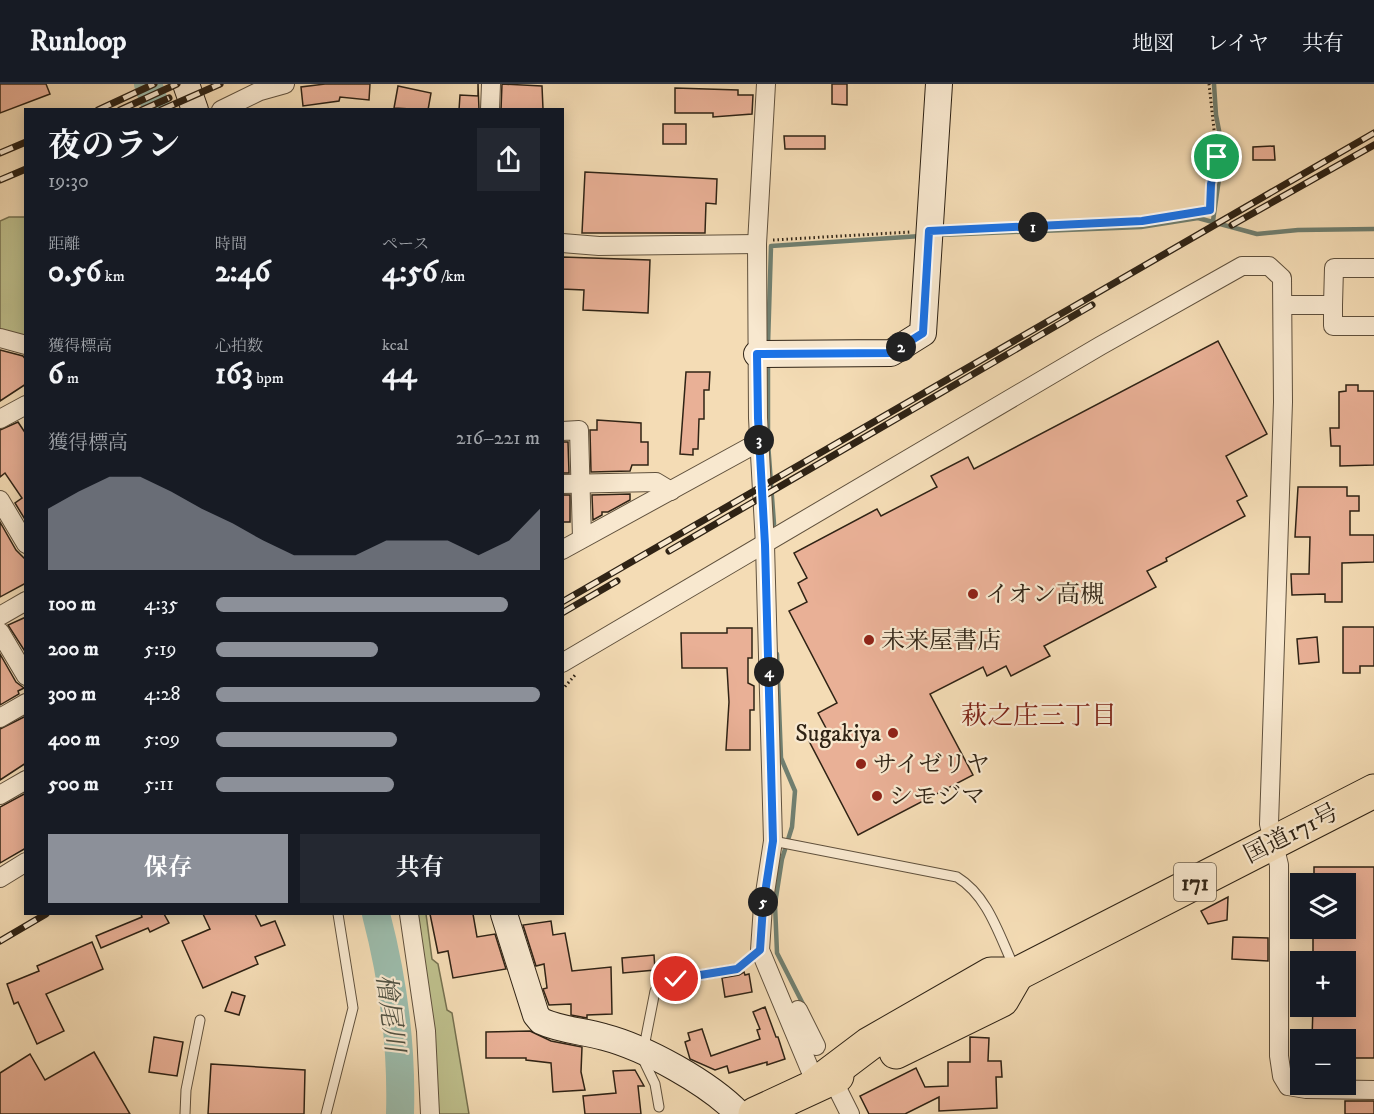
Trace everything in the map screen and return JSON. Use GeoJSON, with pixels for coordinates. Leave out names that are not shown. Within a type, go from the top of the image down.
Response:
{"type":"FeatureCollection","features":[{"type":"Feature","properties":{"kind":"highway","name":"国道171号"},"geometry":{"type":"LineString","coordinates":[[755,1114],[828,1088],[869,1044],[991,974],[1017,974],[1374,791]]}},
{"type":"Feature","properties":{"kind":"street"},"geometry":{"type":"LineString","coordinates":[[186,84],[194,108]]}},
{"type":"Feature","properties":{"kind":"street"},"geometry":{"type":"LineString","coordinates":[[225,108],[260,91],[285,84]]}},
{"type":"Feature","properties":{"kind":"street"},"geometry":{"type":"LineString","coordinates":[[490,108],[491,84]]}},
{"type":"Feature","properties":{"kind":"street"},"geometry":{"type":"LineString","coordinates":[[766,84],[757,244],[757,354],[775,842],[763,906],[760,950],[770,977],[828,1088],[850,1114]]}},
{"type":"Feature","properties":{"kind":"street"},"geometry":{"type":"LineString","coordinates":[[757,354],[891,353],[923,333],[939,84]]}},
{"type":"Feature","properties":{"kind":"street"},"geometry":{"type":"LineString","coordinates":[[564,243],[598,246],[757,244]]}},
{"type":"Feature","properties":{"kind":"street"},"geometry":{"type":"LineString","coordinates":[[564,662],[1100,346],[1242,266],[1269,266],[1282,278],[1283,305],[1284,402],[1269,824],[1275,841],[1279,865],[1279,1056],[1282,1076],[1288,1086],[1306,1089],[1374,1090]]}},
{"type":"Feature","properties":{"kind":"street"},"geometry":{"type":"LineString","coordinates":[[1374,268],[1334,268],[1333,305],[1333,326],[1374,326]]}},
{"type":"Feature","properties":{"kind":"street"},"geometry":{"type":"LineString","coordinates":[[1283,305],[1333,305]]}},
{"type":"Feature","properties":{"kind":"street"},"geometry":{"type":"LineString","coordinates":[[0,338],[24,344]]}},
{"type":"Feature","properties":{"kind":"street"},"geometry":{"type":"LineString","coordinates":[[0,419],[24,406]]}},
{"type":"Feature","properties":{"kind":"street"},"geometry":{"type":"LineString","coordinates":[[564,431],[579,429],[582,538]]}},
{"type":"Feature","properties":{"kind":"street"},"geometry":{"type":"LineString","coordinates":[[564,549],[759,442]]}},
{"type":"Feature","properties":{"kind":"street"},"geometry":{"type":"LineString","coordinates":[[564,484],[656,482],[671,491]]}},
{"type":"Feature","properties":{"kind":"street"},"geometry":{"type":"LineString","coordinates":[[0,500],[24,541]]}},
{"type":"Feature","properties":{"kind":"street"},"geometry":{"type":"LineString","coordinates":[[0,616],[24,602]]}},
{"type":"Feature","properties":{"kind":"street"},"geometry":{"type":"LineString","coordinates":[[0,633],[24,673]]}},
{"type":"Feature","properties":{"kind":"street"},"geometry":{"type":"LineString","coordinates":[[0,718],[24,704]]}},
{"type":"Feature","properties":{"kind":"street"},"geometry":{"type":"LineString","coordinates":[[0,795],[24,781]]}},
{"type":"Feature","properties":{"kind":"street"},"geometry":{"type":"LineString","coordinates":[[0,878],[24,863]]}},
{"type":"Feature","properties":{"kind":"street"},"geometry":{"type":"LineString","coordinates":[[409,915],[426,1031],[430,1114]]}},
{"type":"Feature","properties":{"kind":"street"},"geometry":{"type":"LineString","coordinates":[[504,915],[536,1015],[541,1021],[604,1037],[643,1052],[720,1095],[739,1114]]}},
{"type":"Feature","properties":{"kind":"street"},"geometry":{"type":"LineString","coordinates":[[770,977],[791,998],[816,1046]]}},
{"type":"Feature","properties":{"kind":"lane"},"geometry":{"type":"LineString","coordinates":[[775,842],[957,877],[969,884],[985,904],[1017,974]]}},
{"type":"Feature","properties":{"kind":"lane"},"geometry":{"type":"LineString","coordinates":[[326,1114],[353,1008],[338,915]]}},
{"type":"Feature","properties":{"kind":"lane"},"geometry":{"type":"LineString","coordinates":[[659,1107],[655,1084],[642,1057],[653,997],[659,987],[676,979],[737,969],[760,950]]}},
{"type":"Feature","properties":{"kind":"lane"},"geometry":{"type":"LineString","coordinates":[[184,1114],[186,1090],[200,1020]]}},
{"type":"Feature","properties":{"kind":"path"},"geometry":{"type":"LineString","coordinates":[[757,244],[771,240],[1142,221],[1210,210],[1211,184],[1217,157],[1209,84]]}},
{"type":"Feature","properties":{"kind":"green space"},"geometry":{"type":"Polygon","coordinates":[[[9,217],[24,217],[24,339],[0,333],[0,221],[9,217]]]}},
{"type":"Feature","properties":{"kind":"green space"},"geometry":{"type":"Polygon","coordinates":[[[415,915],[426,915],[432,959],[438,964],[447,1010],[452,1013],[469,1114],[434,1114],[415,915]]]}},
{"type":"Feature","properties":{"kind":"building"},"geometry":{"type":"Polygon","coordinates":[[[0,84],[46,84],[50,94],[0,113],[0,84]]]}},
{"type":"Feature","properties":{"kind":"building"},"geometry":{"type":"Polygon","coordinates":[[[325,84],[370,84],[369,100],[340,97],[339,101],[303,106],[301,87],[325,84]]]}},
{"type":"Feature","properties":{"kind":"building"},"geometry":{"type":"Polygon","coordinates":[[[478,84],[479,108],[459,108],[460,95],[478,96],[478,84]]]}},
{"type":"Feature","properties":{"kind":"building"},"geometry":{"type":"Polygon","coordinates":[[[502,84],[542,86],[543,108],[501,108],[502,84]]]}},
{"type":"Feature","properties":{"kind":"building"},"geometry":{"type":"Polygon","coordinates":[[[832,84],[847,84],[847,105],[832,104],[832,84]]]}},
{"type":"Feature","properties":{"kind":"building"},"geometry":{"type":"Polygon","coordinates":[[[398,86],[431,93],[428,108],[394,108],[398,86]]]}},
{"type":"Feature","properties":{"kind":"building"},"geometry":{"type":"Polygon","coordinates":[[[675,88],[738,90],[738,95],[753,95],[752,114],[713,117],[713,113],[675,113],[675,88]]]}},
{"type":"Feature","properties":{"kind":"building"},"geometry":{"type":"Polygon","coordinates":[[[663,124],[686,124],[686,144],[663,144],[663,124]]]}},
{"type":"Feature","properties":{"kind":"building"},"geometry":{"type":"Polygon","coordinates":[[[784,136],[825,136],[825,149],[785,149],[784,136]]]}},
{"type":"Feature","properties":{"kind":"building"},"geometry":{"type":"Polygon","coordinates":[[[1274,146],[1275,160],[1253,160],[1253,147],[1274,146]]]}},
{"type":"Feature","properties":{"kind":"building"},"geometry":{"type":"Polygon","coordinates":[[[585,172],[717,179],[716,204],[706,203],[705,233],[582,233],[585,172]]]}},
{"type":"Feature","properties":{"kind":"building"},"geometry":{"type":"Polygon","coordinates":[[[564,257],[650,260],[648,313],[583,310],[584,290],[564,289],[564,257]]]}},
{"type":"Feature","properties":{"kind":"building","name":"イオン高槻"},"geometry":{"type":"Polygon","coordinates":[[[1218,341],[1267,434],[1226,456],[1247,496],[1237,501],[1245,516],[1166,558],[1167,561],[1147,571],[1156,587],[1044,646],[1050,656],[1011,676],[1006,666],[987,676],[983,667],[930,694],[973,775],[858,835],[809,741],[828,732],[818,713],[837,703],[789,611],[807,602],[798,583],[807,578],[794,553],[877,509],[881,516],[937,487],[931,476],[968,457],[974,469],[1218,341]]]}},
{"type":"Feature","properties":{"kind":"building"},"geometry":{"type":"Polygon","coordinates":[[[0,350],[24,357],[24,385],[0,401],[0,350]]]}},
{"type":"Feature","properties":{"kind":"building"},"geometry":{"type":"Polygon","coordinates":[[[686,372],[710,372],[709,390],[704,390],[704,419],[699,419],[698,449],[693,449],[693,455],[680,454],[686,372]]]}},
{"type":"Feature","properties":{"kind":"building"},"geometry":{"type":"Polygon","coordinates":[[[1346,385],[1358,385],[1358,391],[1374,391],[1374,465],[1340,466],[1340,446],[1331,446],[1330,428],[1339,428],[1339,392],[1346,391],[1346,385]]]}},
{"type":"Feature","properties":{"kind":"building"},"geometry":{"type":"Polygon","coordinates":[[[597,420],[641,423],[641,442],[648,442],[648,465],[632,465],[630,471],[591,472],[590,430],[597,430],[597,420]]]}},
{"type":"Feature","properties":{"kind":"building"},"geometry":{"type":"Polygon","coordinates":[[[18,422],[24,431],[24,518],[15,503],[22,498],[5,473],[0,477],[0,430],[18,422]]]}},
{"type":"Feature","properties":{"kind":"building"},"geometry":{"type":"Polygon","coordinates":[[[564,442],[568,442],[569,473],[564,473],[564,442]]]}},
{"type":"Feature","properties":{"kind":"building"},"geometry":{"type":"Polygon","coordinates":[[[1298,487],[1347,487],[1347,496],[1359,496],[1359,511],[1350,511],[1350,535],[1374,535],[1374,562],[1342,563],[1342,602],[1325,602],[1325,594],[1292,595],[1291,574],[1309,574],[1310,537],[1295,537],[1298,487]]]}},
{"type":"Feature","properties":{"kind":"building"},"geometry":{"type":"Polygon","coordinates":[[[630,494],[630,500],[608,512],[602,512],[602,515],[593,520],[592,495],[630,494]]]}},
{"type":"Feature","properties":{"kind":"building"},"geometry":{"type":"Polygon","coordinates":[[[564,495],[570,495],[570,522],[564,522],[564,495]]]}},
{"type":"Feature","properties":{"kind":"building"},"geometry":{"type":"Polygon","coordinates":[[[0,522],[16,550],[24,558],[24,584],[0,597],[0,522]]]}},
{"type":"Feature","properties":{"kind":"building"},"geometry":{"type":"Polygon","coordinates":[[[24,618],[24,650],[8,625],[24,618]]]}},
{"type":"Feature","properties":{"kind":"building"},"geometry":{"type":"Polygon","coordinates":[[[1343,627],[1374,627],[1374,666],[1360,666],[1360,673],[1343,673],[1343,627]]]}},
{"type":"Feature","properties":{"kind":"building"},"geometry":{"type":"Polygon","coordinates":[[[727,628],[752,628],[752,658],[748,658],[748,683],[754,686],[754,710],[750,710],[750,750],[726,750],[729,702],[727,668],[682,668],[681,633],[727,633],[727,628]]]}},
{"type":"Feature","properties":{"kind":"building"},"geometry":{"type":"Polygon","coordinates":[[[1317,637],[1319,662],[1299,664],[1297,639],[1317,637]]]}},
{"type":"Feature","properties":{"kind":"building"},"geometry":{"type":"Polygon","coordinates":[[[0,654],[16,682],[24,688],[18,691],[19,694],[0,705],[0,654]]]}},
{"type":"Feature","properties":{"kind":"building"},"geometry":{"type":"Polygon","coordinates":[[[24,717],[24,764],[0,780],[0,729],[24,717]]]}},
{"type":"Feature","properties":{"kind":"building"},"geometry":{"type":"Polygon","coordinates":[[[24,794],[24,849],[0,863],[0,807],[24,794]]]}},
{"type":"Feature","properties":{"kind":"building"},"geometry":{"type":"Polygon","coordinates":[[[1314,867],[1374,867],[1374,1058],[1356,1058],[1356,1029],[1312,1029],[1313,1017],[1356,1017],[1356,951],[1313,951],[1313,939],[1356,939],[1356,873],[1314,873],[1314,867]]]}},
{"type":"Feature","properties":{"kind":"building"},"geometry":{"type":"Polygon","coordinates":[[[1228,897],[1227,920],[1208,924],[1201,911],[1228,897]]]}},
{"type":"Feature","properties":{"kind":"building"},"geometry":{"type":"Polygon","coordinates":[[[141,915],[165,915],[169,923],[150,932],[148,928],[101,948],[96,936],[142,917],[141,915]]]}},
{"type":"Feature","properties":{"kind":"building"},"geometry":{"type":"Polygon","coordinates":[[[203,915],[256,915],[261,926],[275,921],[285,945],[255,957],[258,964],[203,988],[182,941],[210,929],[203,915]]]}},
{"type":"Feature","properties":{"kind":"building"},"geometry":{"type":"Polygon","coordinates":[[[430,915],[473,915],[477,937],[495,934],[506,969],[453,978],[448,951],[438,953],[430,915]]]}},
{"type":"Feature","properties":{"kind":"building"},"geometry":{"type":"Polygon","coordinates":[[[551,921],[553,935],[565,933],[572,971],[611,967],[612,1014],[587,1015],[587,1018],[571,1015],[571,1004],[549,1005],[543,989],[547,988],[544,964],[536,966],[523,925],[551,921]]]}},
{"type":"Feature","properties":{"kind":"building"},"geometry":{"type":"Polygon","coordinates":[[[1233,937],[1268,938],[1268,961],[1232,959],[1233,937]]]}},
{"type":"Feature","properties":{"kind":"building"},"geometry":{"type":"Polygon","coordinates":[[[92,942],[103,969],[46,994],[64,1031],[37,1044],[18,1002],[14,1004],[7,984],[39,971],[37,966],[92,942]]]}},
{"type":"Feature","properties":{"kind":"building"},"geometry":{"type":"Polygon","coordinates":[[[654,955],[655,970],[623,973],[622,958],[654,955]]]}},
{"type":"Feature","properties":{"kind":"building"},"geometry":{"type":"Polygon","coordinates":[[[744,972],[745,975],[749,974],[752,992],[725,997],[722,978],[744,972]]]}},
{"type":"Feature","properties":{"kind":"building"},"geometry":{"type":"Polygon","coordinates":[[[232,992],[245,996],[239,1015],[225,1011],[232,992]]]}},
{"type":"Feature","properties":{"kind":"building"},"geometry":{"type":"Polygon","coordinates":[[[765,1007],[785,1059],[729,1073],[727,1066],[715,1070],[690,1059],[685,1042],[690,1040],[688,1033],[702,1029],[711,1056],[760,1039],[757,1030],[760,1029],[753,1012],[765,1007]]]}},
{"type":"Feature","properties":{"kind":"building"},"geometry":{"type":"Polygon","coordinates":[[[530,1031],[551,1041],[582,1047],[581,1072],[585,1090],[553,1092],[551,1063],[526,1060],[526,1058],[486,1058],[486,1032],[530,1031]]]}},
{"type":"Feature","properties":{"kind":"building"},"geometry":{"type":"Polygon","coordinates":[[[154,1037],[183,1042],[177,1076],[149,1072],[154,1037]]]}},
{"type":"Feature","properties":{"kind":"building"},"geometry":{"type":"Polygon","coordinates":[[[970,1037],[989,1038],[988,1061],[1001,1061],[1002,1077],[996,1077],[997,1108],[939,1111],[939,1097],[905,1114],[869,1114],[860,1096],[916,1068],[925,1087],[948,1086],[948,1062],[970,1062],[970,1037]]]}},
{"type":"Feature","properties":{"kind":"building"},"geometry":{"type":"Polygon","coordinates":[[[94,1052],[130,1114],[0,1114],[0,1073],[30,1054],[45,1080],[94,1052]]]}},
{"type":"Feature","properties":{"kind":"building"},"geometry":{"type":"Polygon","coordinates":[[[211,1064],[305,1070],[304,1114],[208,1114],[211,1064]]]}},
{"type":"Feature","properties":{"kind":"building"},"geometry":{"type":"Polygon","coordinates":[[[635,1070],[644,1086],[638,1086],[641,1114],[585,1114],[583,1096],[616,1093],[613,1071],[635,1070]]]}},
{"type":"Feature","properties":{"kind":"building"},"geometry":{"type":"Polygon","coordinates":[[[1345,1101],[1374,1101],[1374,1114],[1345,1114],[1345,1101]]]}},
{"type":"Feature","properties":{"kind":"waterway","name":"檜尾川"},"geometry":{"type":"LineString","coordinates":[[148,84],[156,108]]}},
{"type":"Feature","properties":{"kind":"waterway"},"geometry":{"type":"LineString","coordinates":[[1213,221],[1223,151],[1216,115],[1214,84]]}},
{"type":"Feature","properties":{"kind":"waterway"},"geometry":{"type":"LineString","coordinates":[[939,235],[1141,227],[1198,218],[1257,234],[1298,230],[1374,229]]}},
{"type":"Feature","properties":{"kind":"waterway"},"geometry":{"type":"LineString","coordinates":[[768,345],[771,246],[921,236]]}},
{"type":"Feature","properties":{"kind":"waterway"},"geometry":{"type":"LineString","coordinates":[[768,362],[768,432]]}},
{"type":"Feature","properties":{"kind":"waterway"},"geometry":{"type":"LineString","coordinates":[[768,443],[774,524]]}},
{"type":"Feature","properties":{"kind":"waterway"},"geometry":{"type":"LineString","coordinates":[[777,654],[781,758],[795,791],[792,827],[782,859],[775,904],[777,953],[804,1006]]}},
{"type":"Feature","properties":{"kind":"waterway","name":"檜尾川"},"geometry":{"type":"LineString","coordinates":[[376,915],[387,963],[398,1038],[400,1114]]}},
{"type":"Feature","properties":{"kind":"railway"},"geometry":{"type":"LineString","coordinates":[[102,108],[154,84]]}},
{"type":"Feature","properties":{"kind":"railway"},"geometry":{"type":"LineString","coordinates":[[124,108],[177,84]]}},
{"type":"Feature","properties":{"kind":"railway"},"geometry":{"type":"LineString","coordinates":[[166,108],[220,84]]}},
{"type":"Feature","properties":{"kind":"railway"},"geometry":{"type":"LineString","coordinates":[[146,108],[169,98]]}},
{"type":"Feature","properties":{"kind":"railway"},"geometry":{"type":"LineString","coordinates":[[564,601],[1374,133]]}},
{"type":"Feature","properties":{"kind":"railway"},"geometry":{"type":"LineString","coordinates":[[0,153],[24,143]]}},
{"type":"Feature","properties":{"kind":"railway"},"geometry":{"type":"LineString","coordinates":[[1232,225],[1374,145]]}},
{"type":"Feature","properties":{"kind":"railway"},"geometry":{"type":"LineString","coordinates":[[0,180],[24,170]]}},
{"type":"Feature","properties":{"kind":"railway"},"geometry":{"type":"LineString","coordinates":[[669,551],[1092,305]]}},
{"type":"Feature","properties":{"kind":"railway"},"geometry":{"type":"LineString","coordinates":[[564,612],[617,581]]}},
{"type":"Feature","properties":{"kind":"railway"},"geometry":{"type":"LineString","coordinates":[[0,941],[44,915]]}},
{"type":"Feature","properties":{"kind":"place","name":"イオン高槻"},"geometry":{"type":"Point","coordinates":[973,594]}},
{"type":"Feature","properties":{"kind":"place","name":"未来屋書店"},"geometry":{"type":"Point","coordinates":[869,640]}},
{"type":"Feature","properties":{"kind":"place","name":"Sugakiya"},"geometry":{"type":"Point","coordinates":[893,733]}},
{"type":"Feature","properties":{"kind":"place","name":"サイゼリヤ"},"geometry":{"type":"Point","coordinates":[861,764]}},
{"type":"Feature","properties":{"kind":"place","name":"シモジマ"},"geometry":{"type":"Point","coordinates":[877,796]}},
{"type":"Feature","properties":{"kind":"district","name":"萩之庄三丁目"},"geometry":{"type":"Point","coordinates":[1039,715]}},
{"type":"Feature","properties":{"kind":"route"},"geometry":{"type":"LineString","coordinates":[[676,979],[737,969],[760,950],[763,906],[773,841],[757,354],[891,353],[923,333],[929,231],[1142,221],[1210,210],[1211,184],[1217,157]]}}]}
